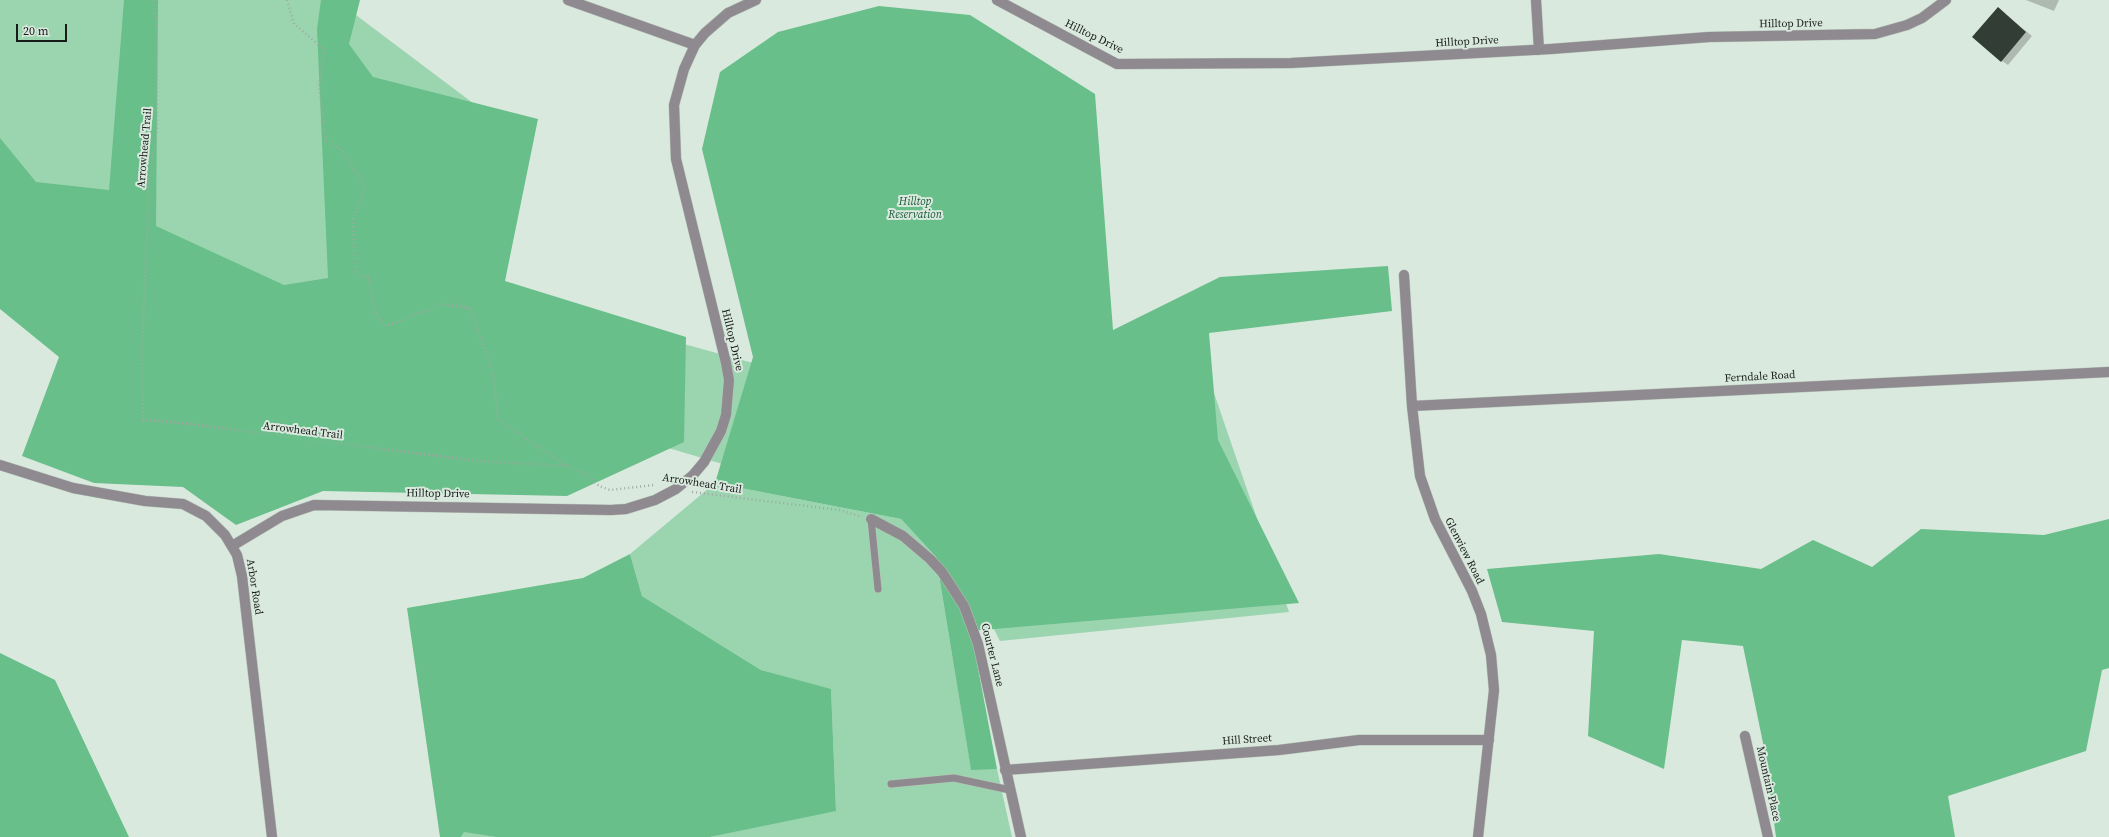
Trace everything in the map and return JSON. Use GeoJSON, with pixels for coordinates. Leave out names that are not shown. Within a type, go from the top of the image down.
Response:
{"type":"FeatureCollection","features":[{"type":"Feature","properties":{"kind":"street"},"geometry":{"type":"LineString","coordinates":[[568,0],[696,45]]}},
{"type":"Feature","properties":{"kind":"street","name":"Hilltop Drive"},"geometry":{"type":"LineString","coordinates":[[232,546],[287,513],[314,504],[611,510],[641,505],[655,500],[676,489],[693,475],[714,447],[723,426],[728,397],[726,362],[676,159],[674,105],[684,68],[696,45],[705,33],[728,13],[756,0]]}},
{"type":"Feature","properties":{"kind":"street","name":"Hilltop Drive"},"geometry":{"type":"LineString","coordinates":[[997,0],[1117,64],[1291,63],[1539,50],[1709,37],[1875,34],[1907,26],[1922,18],[1946,0]]}},
{"type":"Feature","properties":{"kind":"street"},"geometry":{"type":"LineString","coordinates":[[1536,0],[1539,50]]}},
{"type":"Feature","properties":{"kind":"street","name":"Glenview Road"},"geometry":{"type":"LineString","coordinates":[[1404,274],[1412,406],[1420,476],[1434,519],[1472,591],[1488,638],[1494,690],[1478,837]]}},
{"type":"Feature","properties":{"kind":"street","name":"Ferndale Road"},"geometry":{"type":"LineString","coordinates":[[1412,406],[2109,372]]}},
{"type":"Feature","properties":{"kind":"street","name":"Arbor Road"},"geometry":{"type":"LineString","coordinates":[[0,465],[73,488],[145,501],[183,504],[206,516],[225,535],[232,546],[242,576],[272,837]]}},
{"type":"Feature","properties":{"kind":"street","name":"Courter Lane"},"geometry":{"type":"LineString","coordinates":[[871,519],[903,536],[930,559],[946,577],[964,606],[978,644],[1021,837]]}},
{"type":"Feature","properties":{"kind":"street","name":"Mountain Place"},"geometry":{"type":"LineString","coordinates":[[1745,736],[1768,837]]}},
{"type":"Feature","properties":{"kind":"street","name":"Hill Street"},"geometry":{"type":"LineString","coordinates":[[1005,770],[1279,750],[1359,740],[1489,740]]}},
{"type":"Feature","properties":{"kind":"lane"},"geometry":{"type":"LineString","coordinates":[[871,519],[878,589]]}},
{"type":"Feature","properties":{"kind":"lane"},"geometry":{"type":"LineString","coordinates":[[891,784],[954,778],[1010,790]]}},
{"type":"Feature","properties":{"kind":"path","name":"Arrowhead Trail"},"geometry":{"type":"LineString","coordinates":[[154,0],[157,35],[157,128],[149,186],[142,351],[143,420],[174,422],[476,461],[567,466],[585,473],[599,486],[610,490],[659,485],[694,493],[839,510],[871,519]]}},
{"type":"Feature","properties":{"kind":"path"},"geometry":{"type":"LineString","coordinates":[[287,0],[294,24],[324,49],[319,87],[326,140],[343,152],[365,187],[353,220],[354,273],[369,278],[376,315],[386,326],[443,304],[470,308],[493,373],[498,420],[567,466]]}},
{"type":"Feature","properties":{"kind":"green space","name":"Hilltop Reservation"},"geometry":{"type":"Polygon","coordinates":[[[0,0],[336,0],[522,140],[474,286],[771,368],[1190,323],[1289,612],[1000,641],[942,529],[30,259],[0,253],[0,0]]]}},
{"type":"Feature","properties":{"kind":"green space"},"geometry":{"type":"Polygon","coordinates":[[[124,0],[158,0],[156,226],[284,285],[328,278],[317,29],[321,0],[360,0],[349,44],[373,77],[538,119],[505,281],[686,337],[684,442],[567,496],[323,491],[236,525],[183,487],[94,483],[22,456],[59,357],[0,309],[0,138],[36,182],[109,190],[124,0]]]}},
{"type":"Feature","properties":{"kind":"green space"},"geometry":{"type":"Polygon","coordinates":[[[879,6],[970,15],[1095,94],[1113,330],[1220,277],[1388,266],[1392,311],[1209,333],[1218,440],[1299,603],[971,631],[997,769],[971,770],[936,557],[901,519],[715,483],[753,357],[702,149],[720,72],[778,32],[879,6]]]}},
{"type":"Feature","properties":{"kind":"green space"},"geometry":{"type":"Polygon","coordinates":[[[715,483],[901,519],[936,557],[971,769],[997,769],[1012,837],[710,837],[836,810],[831,690],[761,670],[642,596],[630,554],[715,483]]]}},
{"type":"Feature","properties":{"kind":"green space"},"geometry":{"type":"Polygon","coordinates":[[[2109,519],[2109,668],[2102,670],[2086,751],[1948,796],[1955,837],[1776,837],[1763,743],[1743,646],[1682,640],[1664,769],[1588,736],[1594,631],[1502,622],[1487,569],[1659,554],[1761,569],[1813,540],[1872,567],[1921,529],[2044,535],[2109,519]]]}},
{"type":"Feature","properties":{"kind":"green space"},"geometry":{"type":"Polygon","coordinates":[[[630,554],[642,596],[761,670],[831,689],[836,811],[710,837],[496,837],[464,832],[461,837],[440,837],[407,608],[583,578],[630,554]]]}},
{"type":"Feature","properties":{"kind":"green space"},"geometry":{"type":"Polygon","coordinates":[[[0,653],[55,680],[129,837],[0,837],[0,653]]]}},
{"type":"Feature","properties":{"kind":"green space"},"geometry":{"type":"Polygon","coordinates":[[[464,831],[496,837],[461,837],[464,831]]]}},
{"type":"Feature","properties":{"kind":"building"},"geometry":{"type":"Polygon","coordinates":[[[1998,7],[2026,32],[2001,62],[1972,37],[1998,7]]]}}]}
